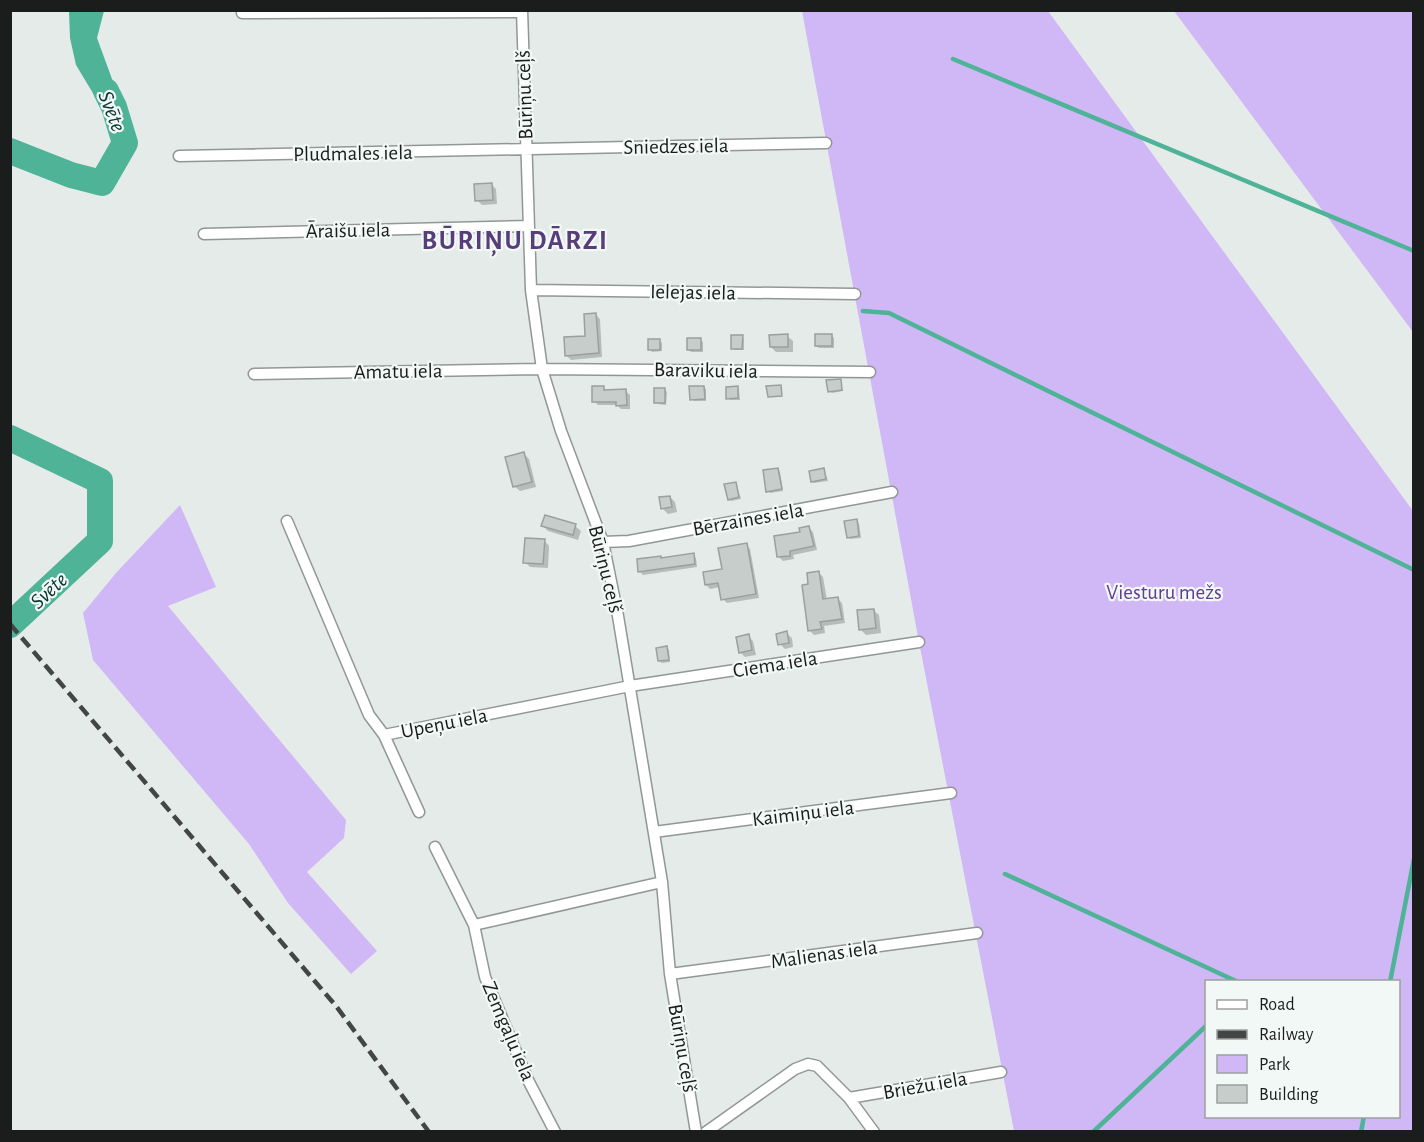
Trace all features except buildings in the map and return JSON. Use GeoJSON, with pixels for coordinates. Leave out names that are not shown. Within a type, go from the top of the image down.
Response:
{"type":"FeatureCollection","features":[{"type":"Feature","properties":{"kind":"street"},"geometry":{"type":"LineString","coordinates":[[242,13],[522,11]]}},
{"type":"Feature","properties":{"kind":"street","name":"Būriņu ceļš"},"geometry":{"type":"LineString","coordinates":[[522,11],[531,290],[542,369],[561,431],[603,542],[630,686],[662,882],[670,974],[696,1131]]}},
{"type":"Feature","properties":{"kind":"street","name":"Sniedzes iela"},"geometry":{"type":"LineString","coordinates":[[526,149],[826,143]]}},
{"type":"Feature","properties":{"kind":"street","name":"Pludmales iela"},"geometry":{"type":"LineString","coordinates":[[179,156],[526,149]]}},
{"type":"Feature","properties":{"kind":"street","name":"Āraišu iela"},"geometry":{"type":"LineString","coordinates":[[204,234],[529,226]]}},
{"type":"Feature","properties":{"kind":"street","name":"Ielejas iela"},"geometry":{"type":"LineString","coordinates":[[531,290],[855,294]]}},
{"type":"Feature","properties":{"kind":"street","name":"Baraviku iela"},"geometry":{"type":"LineString","coordinates":[[542,369],[870,372]]}},
{"type":"Feature","properties":{"kind":"street","name":"Amatu iela"},"geometry":{"type":"LineString","coordinates":[[254,374],[542,369]]}},
{"type":"Feature","properties":{"kind":"street","name":"Bērzaines iela"},"geometry":{"type":"LineString","coordinates":[[603,542],[629,541],[892,492]]}},
{"type":"Feature","properties":{"kind":"street","name":"Upeņu iela"},"geometry":{"type":"LineString","coordinates":[[287,521],[369,716],[384,735],[630,686]]}},
{"type":"Feature","properties":{"kind":"street","name":"Ciema iela"},"geometry":{"type":"LineString","coordinates":[[630,686],[919,642]]}},
{"type":"Feature","properties":{"kind":"street"},"geometry":{"type":"LineString","coordinates":[[384,735],[419,812]]}},
{"type":"Feature","properties":{"kind":"street","name":"Kaimiņu iela"},"geometry":{"type":"LineString","coordinates":[[654,832],[951,793]]}},
{"type":"Feature","properties":{"kind":"street","name":"Zemgaļu iela"},"geometry":{"type":"LineString","coordinates":[[435,847],[474,926],[485,977],[528,1080],[555,1131]]}},
{"type":"Feature","properties":{"kind":"street"},"geometry":{"type":"LineString","coordinates":[[474,926],[662,882]]}},
{"type":"Feature","properties":{"kind":"street","name":"Malienas iela"},"geometry":{"type":"LineString","coordinates":[[670,974],[977,933]]}},
{"type":"Feature","properties":{"kind":"street","name":"Briežu iela"},"geometry":{"type":"LineString","coordinates":[[706,1131],[795,1069],[808,1064],[817,1066],[849,1098],[874,1131]]}},
{"type":"Feature","properties":{"kind":"street","name":"Briežu iela"},"geometry":{"type":"LineString","coordinates":[[849,1098],[1001,1072]]}},
{"type":"Feature","properties":{"kind":"green space","name":"Viesturu mežs"},"geometry":{"type":"Polygon","coordinates":[[[802,11],[1048,11],[1413,511],[1413,1131],[1014,1131],[919,642],[802,11]]]}},
{"type":"Feature","properties":{"kind":"green space"},"geometry":{"type":"Polygon","coordinates":[[[1174,11],[1413,11],[1413,332],[1174,11]]]}},
{"type":"Feature","properties":{"kind":"green space"},"geometry":{"type":"Polygon","coordinates":[[[180,505],[216,587],[168,606],[346,820],[344,838],[307,872],[377,951],[351,974],[288,903],[249,844],[93,660],[83,613],[116,573],[180,505]]]}},
{"type":"Feature","properties":{"kind":"water"},"geometry":{"type":"Polygon","coordinates":[[[69,11],[104,11],[97,38],[127,120],[111,123],[76,65],[70,38],[69,11]]]}},
{"type":"Feature","properties":{"kind":"waterway"},"geometry":{"type":"LineString","coordinates":[[953,59],[1414,251]]}},
{"type":"Feature","properties":{"kind":"waterway","name":"Svēte"},"geometry":{"type":"LineString","coordinates":[[10,151],[71,175],[102,183],[125,143],[114,107],[106,91]]}},
{"type":"Feature","properties":{"kind":"waterway"},"geometry":{"type":"LineString","coordinates":[[863,311],[889,313],[1414,570]]}},
{"type":"Feature","properties":{"kind":"waterway","name":"Svēte"},"geometry":{"type":"LineString","coordinates":[[10,438],[100,481],[100,541],[10,625]]}},
{"type":"Feature","properties":{"kind":"waterway"},"geometry":{"type":"LineString","coordinates":[[1390,980],[1414,859]]}},
{"type":"Feature","properties":{"kind":"waterway"},"geometry":{"type":"LineString","coordinates":[[1005,874],[1234,980]]}},
{"type":"Feature","properties":{"kind":"waterway"},"geometry":{"type":"LineString","coordinates":[[1093,1132],[1205,1027]]}},
{"type":"Feature","properties":{"kind":"waterway"},"geometry":{"type":"LineString","coordinates":[[1361,1132],[1364,1118]]}},
{"type":"Feature","properties":{"kind":"railway"},"geometry":{"type":"LineString","coordinates":[[10,624],[336,1006],[429,1132]]}},
{"type":"Feature","properties":{"kind":"district","name":"BŪRIŅU DĀRZI"},"geometry":{"type":"Point","coordinates":[515,240]}}]}
